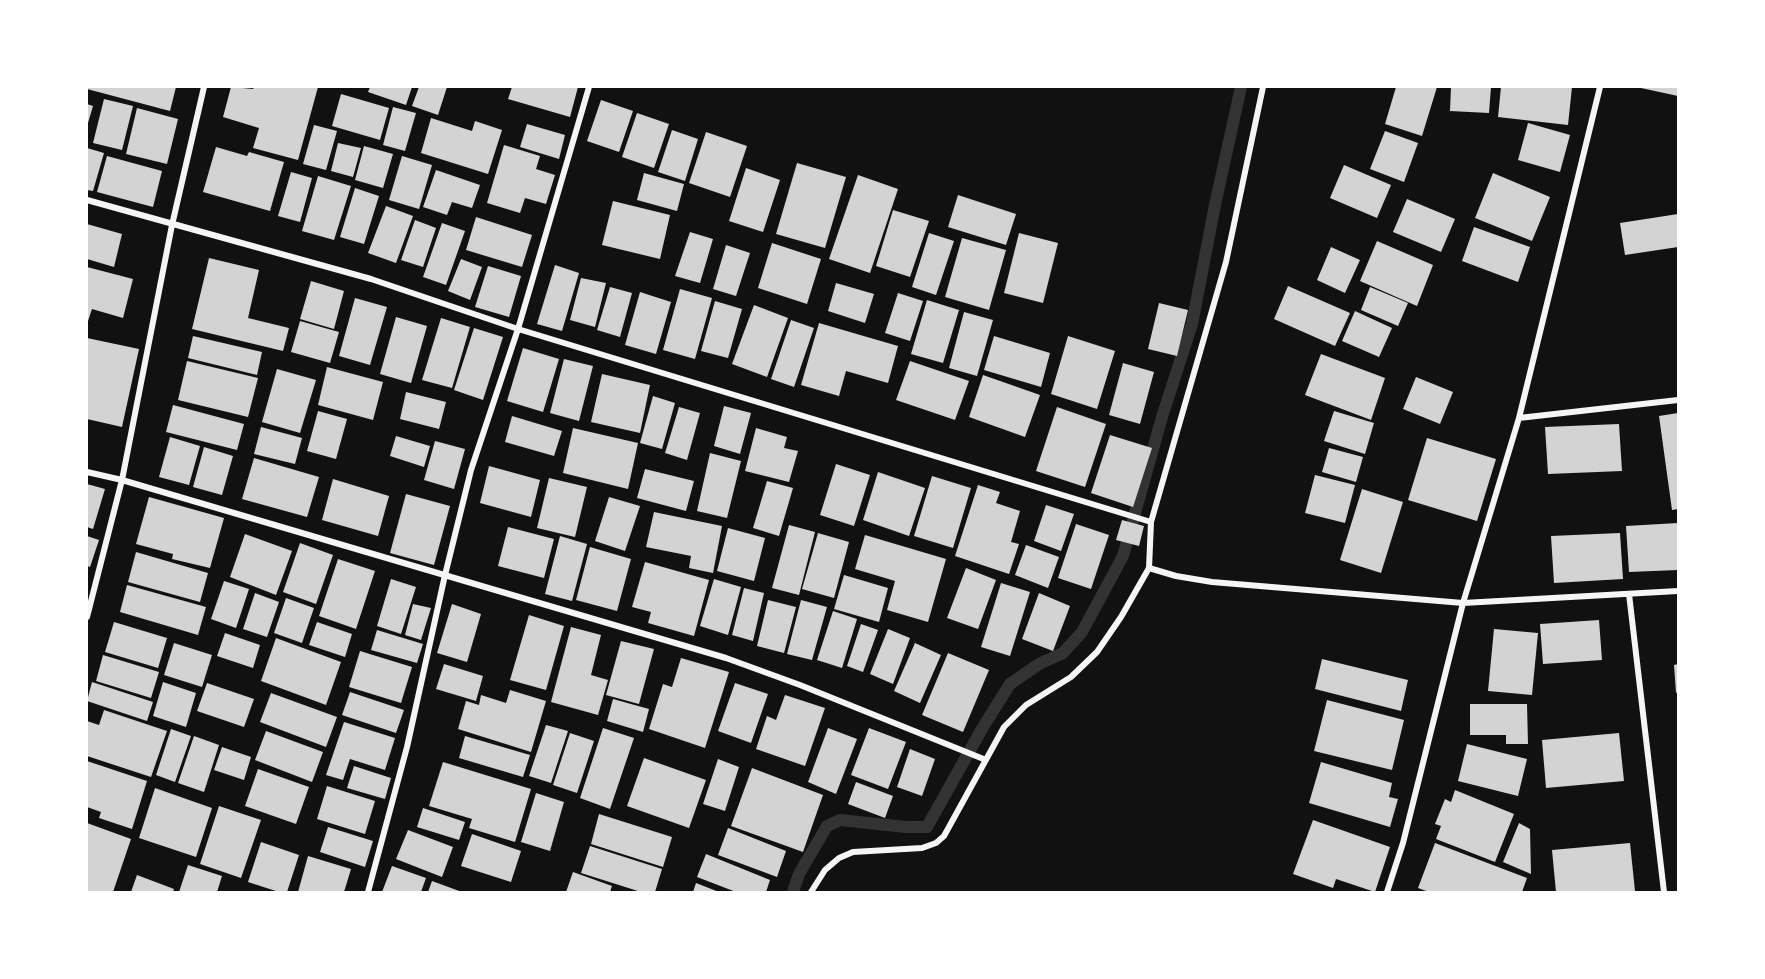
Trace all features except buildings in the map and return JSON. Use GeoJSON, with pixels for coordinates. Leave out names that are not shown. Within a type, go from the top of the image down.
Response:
{"type":"FeatureCollection","features":[{"type":"Feature","properties":{"kind":"street"},"geometry":{"type":"LineString","coordinates":[[87,617],[122,480],[172,225],[204,87]]}},
{"type":"Feature","properties":{"kind":"street"},"geometry":{"type":"LineString","coordinates":[[368,892],[407,747],[471,470],[518,329],[589,87]]}},
{"type":"Feature","properties":{"kind":"street"},"geometry":{"type":"LineString","coordinates":[[811,892],[825,870],[839,858],[853,852],[922,848],[936,843],[944,836],[1004,727],[1014,714],[1036,697],[1071,677],[1097,652],[1121,617],[1149,568],[1149,521],[1226,262],[1263,87]]}},
{"type":"Feature","properties":{"kind":"street"},"geometry":{"type":"LineString","coordinates":[[1387,892],[1403,843],[1463,603],[1520,418],[1600,87]]}},
{"type":"Feature","properties":{"kind":"street"},"geometry":{"type":"LineString","coordinates":[[87,200],[371,279],[518,329],[1149,521]]}},
{"type":"Feature","properties":{"kind":"street"},"geometry":{"type":"LineString","coordinates":[[1520,418],[1678,400]]}},
{"type":"Feature","properties":{"kind":"street"},"geometry":{"type":"LineString","coordinates":[[87,472],[122,480],[726,658],[800,685],[986,760]]}},
{"type":"Feature","properties":{"kind":"street"},"geometry":{"type":"LineString","coordinates":[[1149,568],[1176,576],[1212,582],[1463,603],[1678,591]]}},
{"type":"Feature","properties":{"kind":"street"},"geometry":{"type":"LineString","coordinates":[[1629,594],[1664,892]]}},
{"type":"Feature","properties":{"kind":"waterway"},"geometry":{"type":"LineString","coordinates":[[793,892],[799,874],[827,826],[840,820],[927,827],[1010,684],[1039,664],[1063,653],[1082,632],[1123,556],[1162,417],[1192,324],[1241,87]]}}]}
